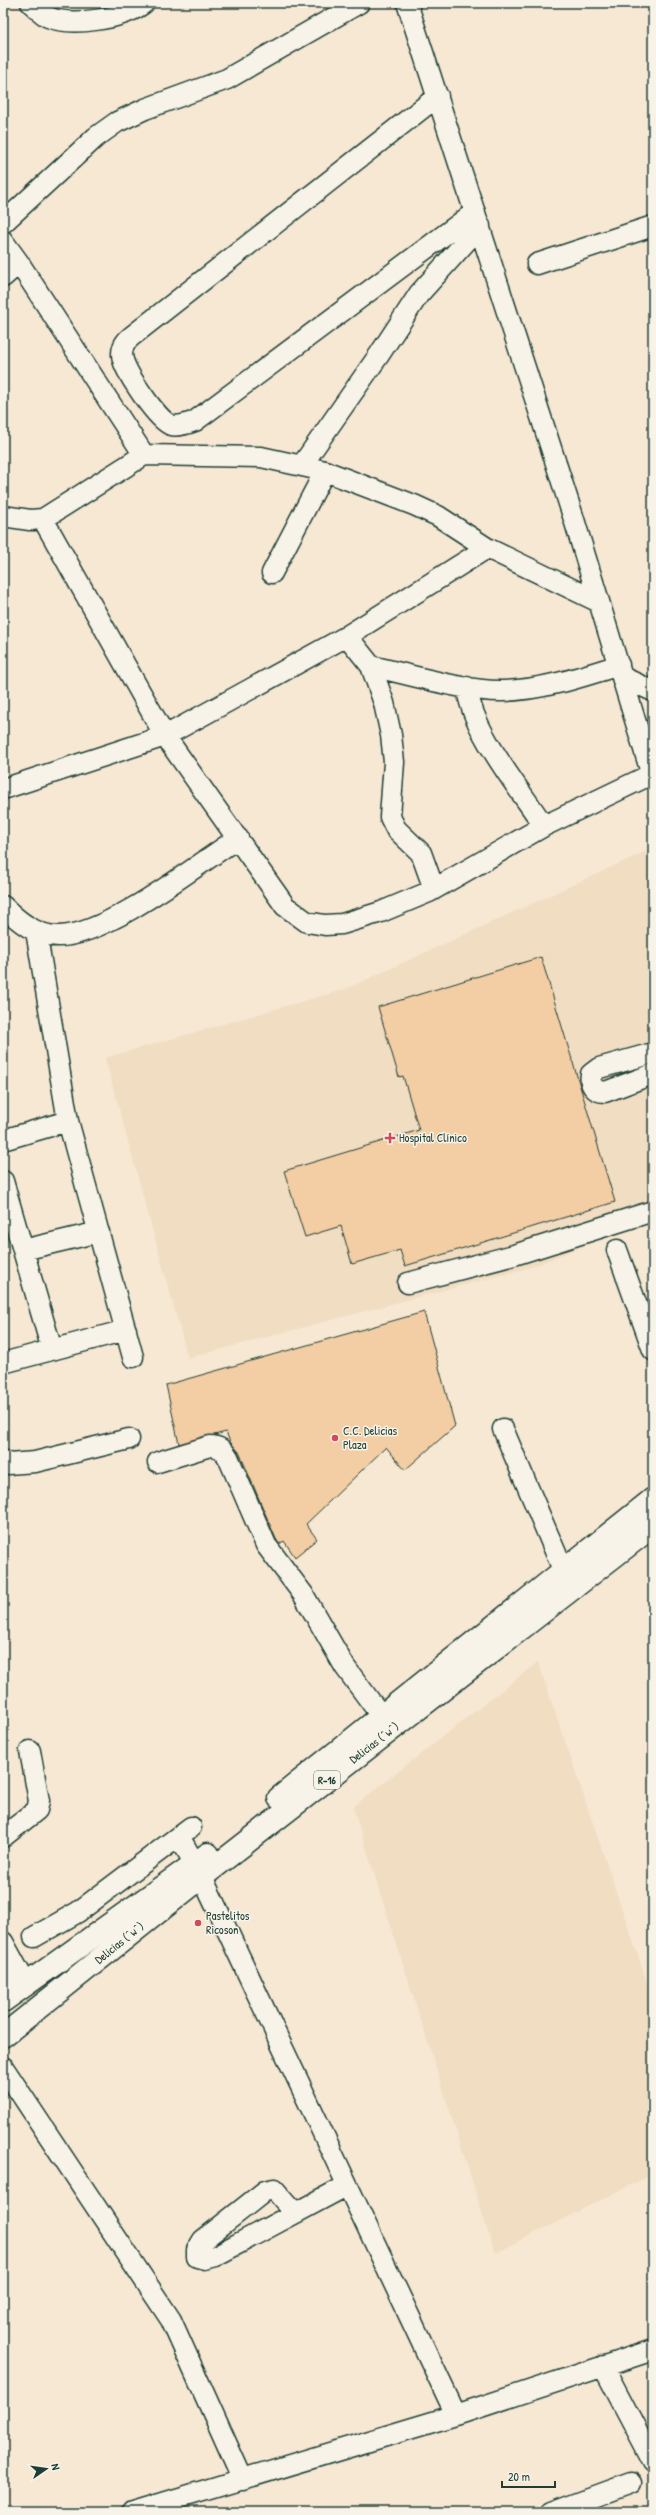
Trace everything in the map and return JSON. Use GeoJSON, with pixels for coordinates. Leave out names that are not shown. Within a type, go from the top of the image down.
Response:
{"type":"FeatureCollection","features":[{"type":"Feature","properties":{"kind":"main road","name":"Delicias (^w^)"},"geometry":{"type":"LineString","coordinates":[[3,2036],[382,1717],[653,1499]]}},
{"type":"Feature","properties":{"kind":"main road","name":"Delicias (^w^)"},"geometry":{"type":"LineString","coordinates":[[12,1989],[198,1871],[653,1526]]}},
{"type":"Feature","properties":{"kind":"street"},"geometry":{"type":"LineString","coordinates":[[31,3],[48,17],[81,22],[111,17],[144,3]]}},
{"type":"Feature","properties":{"kind":"street"},"geometry":{"type":"LineString","coordinates":[[3,223],[96,137],[117,122],[145,109],[227,79],[359,3]]}},
{"type":"Feature","properties":{"kind":"street"},"geometry":{"type":"LineString","coordinates":[[43,518],[165,736],[285,906],[307,922],[325,925],[342,924],[381,912],[434,888],[544,826],[652,776],[599,602],[438,96],[406,3]]}},
{"type":"Feature","properties":{"kind":"street"},"geometry":{"type":"LineString","coordinates":[[438,96],[132,336],[125,342],[123,360],[155,413],[163,421],[172,425],[184,425],[195,421],[477,219]]}},
{"type":"Feature","properties":{"kind":"street"},"geometry":{"type":"LineString","coordinates":[[302,465],[379,355],[419,294],[477,219]]}},
{"type":"Feature","properties":{"kind":"street"},"geometry":{"type":"LineString","coordinates":[[537,264],[653,226]]}},
{"type":"Feature","properties":{"kind":"street"},"geometry":{"type":"LineString","coordinates":[[3,241],[19,263],[144,455]]}},
{"type":"Feature","properties":{"kind":"street"},"geometry":{"type":"LineString","coordinates":[[3,277],[19,263]]}},
{"type":"Feature","properties":{"kind":"street"},"geometry":{"type":"LineString","coordinates":[[3,516],[30,520],[43,518],[144,455],[246,456],[302,465],[325,471],[414,505],[438,516],[486,548],[599,602]]}},
{"type":"Feature","properties":{"kind":"street"},"geometry":{"type":"LineString","coordinates":[[272,573],[325,471]]}},
{"type":"Feature","properties":{"kind":"street"},"geometry":{"type":"LineString","coordinates":[[3,789],[165,736],[347,636],[486,548]]}},
{"type":"Feature","properties":{"kind":"street"},"geometry":{"type":"LineString","coordinates":[[347,636],[371,666],[384,703],[391,735],[394,762],[390,817],[396,829],[421,853],[434,888]]}},
{"type":"Feature","properties":{"kind":"street"},"geometry":{"type":"LineString","coordinates":[[371,666],[491,690],[518,690],[620,671],[653,691]]}},
{"type":"Feature","properties":{"kind":"street"},"geometry":{"type":"LineString","coordinates":[[467,686],[470,707],[478,726],[544,826]]}},
{"type":"Feature","properties":{"kind":"street"},"geometry":{"type":"LineString","coordinates":[[3,906],[19,922],[36,931],[57,936],[77,934],[108,923],[238,838]]}},
{"type":"Feature","properties":{"kind":"street"},"geometry":{"type":"LineString","coordinates":[[36,931],[68,1121],[133,1357]]}},
{"type":"Feature","properties":{"kind":"street"},"geometry":{"type":"LineString","coordinates":[[653,1053],[599,1068],[591,1074],[590,1078],[594,1088],[598,1092],[605,1092],[653,1074]]}},
{"type":"Feature","properties":{"kind":"street"},"geometry":{"type":"LineString","coordinates":[[3,1140],[68,1121]]}},
{"type":"Feature","properties":{"kind":"street"},"geometry":{"type":"LineString","coordinates":[[3,1180],[52,1350]]}},
{"type":"Feature","properties":{"kind":"street"},"geometry":{"type":"LineString","coordinates":[[408,1283],[514,1255],[653,1211]]}},
{"type":"Feature","properties":{"kind":"street"},"geometry":{"type":"LineString","coordinates":[[23,1250],[99,1232]]}},
{"type":"Feature","properties":{"kind":"street"},"geometry":{"type":"LineString","coordinates":[[617,1250],[653,1350]]}},
{"type":"Feature","properties":{"kind":"street"},"geometry":{"type":"LineString","coordinates":[[3,1363],[126,1330]]}},
{"type":"Feature","properties":{"kind":"street"},"geometry":{"type":"LineString","coordinates":[[503,1429],[564,1572]]}},
{"type":"Feature","properties":{"kind":"street"},"geometry":{"type":"LineString","coordinates":[[3,1460],[8,1464],[34,1462],[129,1440]]}},
{"type":"Feature","properties":{"kind":"street"},"geometry":{"type":"LineString","coordinates":[[158,1462],[210,1446],[217,1446],[223,1450],[228,1457],[266,1545],[303,1594],[345,1667],[382,1717]]}},
{"type":"Feature","properties":{"kind":"street"},"geometry":{"type":"LineString","coordinates":[[3,1836],[37,1810],[39,1801],[30,1751]]}},
{"type":"Feature","properties":{"kind":"street"},"geometry":{"type":"LineString","coordinates":[[34,1938],[78,1912],[191,1827]]}},
{"type":"Feature","properties":{"kind":"street"},"geometry":{"type":"LineString","coordinates":[[174,1840],[184,1845],[198,1871],[346,2186],[456,2415]]}},
{"type":"Feature","properties":{"kind":"street"},"geometry":{"type":"LineString","coordinates":[[78,1912],[79,1923],[89,1939]]}},
{"type":"Feature","properties":{"kind":"street"},"geometry":{"type":"LineString","coordinates":[[3,1942],[12,1989]]}},
{"type":"Feature","properties":{"kind":"street"},"geometry":{"type":"LineString","coordinates":[[3,2067],[172,2320],[243,2480]]}},
{"type":"Feature","properties":{"kind":"street"},"geometry":{"type":"LineString","coordinates":[[295,2213],[346,2186]]}},
{"type":"Feature","properties":{"kind":"street"},"geometry":{"type":"LineString","coordinates":[[133,2512],[456,2415],[653,2350]]}},
{"type":"Feature","properties":{"kind":"street"},"geometry":{"type":"LineString","coordinates":[[604,2366],[650,2450]]}},
{"type":"Feature","properties":{"kind":"street"},"geometry":{"type":"LineString","coordinates":[[552,2512],[631,2483]]}},
{"type":"Feature","properties":{"kind":"shaded area","name":"Hospital Clínico"},"geometry":{"type":"Polygon","coordinates":[[[651,849],[653,1218],[531,1267],[188,1358],[105,1058],[346,989],[651,849]]]}},
{"type":"Feature","properties":{"kind":"shaded area"},"geometry":{"type":"Polygon","coordinates":[[[538,1662],[653,2000],[653,2174],[495,2253],[353,1807],[538,1662]]]}},
{"type":"Feature","properties":{"kind":"building","name":"Hospital Clínico"},"geometry":{"type":"Polygon","coordinates":[[[541,957],[615,1202],[405,1266],[400,1250],[352,1264],[341,1226],[305,1237],[284,1171],[419,1130],[403,1076],[399,1077],[378,1007],[541,957]]]}},
{"type":"Feature","properties":{"kind":"building","name":"C.C. Delicias Plaza"},"geometry":{"type":"Polygon","coordinates":[[[424,1312],[455,1426],[405,1470],[386,1447],[306,1524],[317,1539],[295,1557],[284,1541],[279,1544],[276,1539],[239,1452],[230,1442],[226,1432],[179,1444],[166,1385],[424,1312]]]}},
{"type":"Feature","properties":{"kind":"place","name":"Hospital Clínico"},"geometry":{"type":"Point","coordinates":[390,1138]}},
{"type":"Feature","properties":{"kind":"place","name":"C.C. Delicias Plaza"},"geometry":{"type":"Point","coordinates":[335,1438]}},
{"type":"Feature","properties":{"kind":"place","name":"Pastelitos Ricoson"},"geometry":{"type":"Point","coordinates":[198,1923]}}]}
